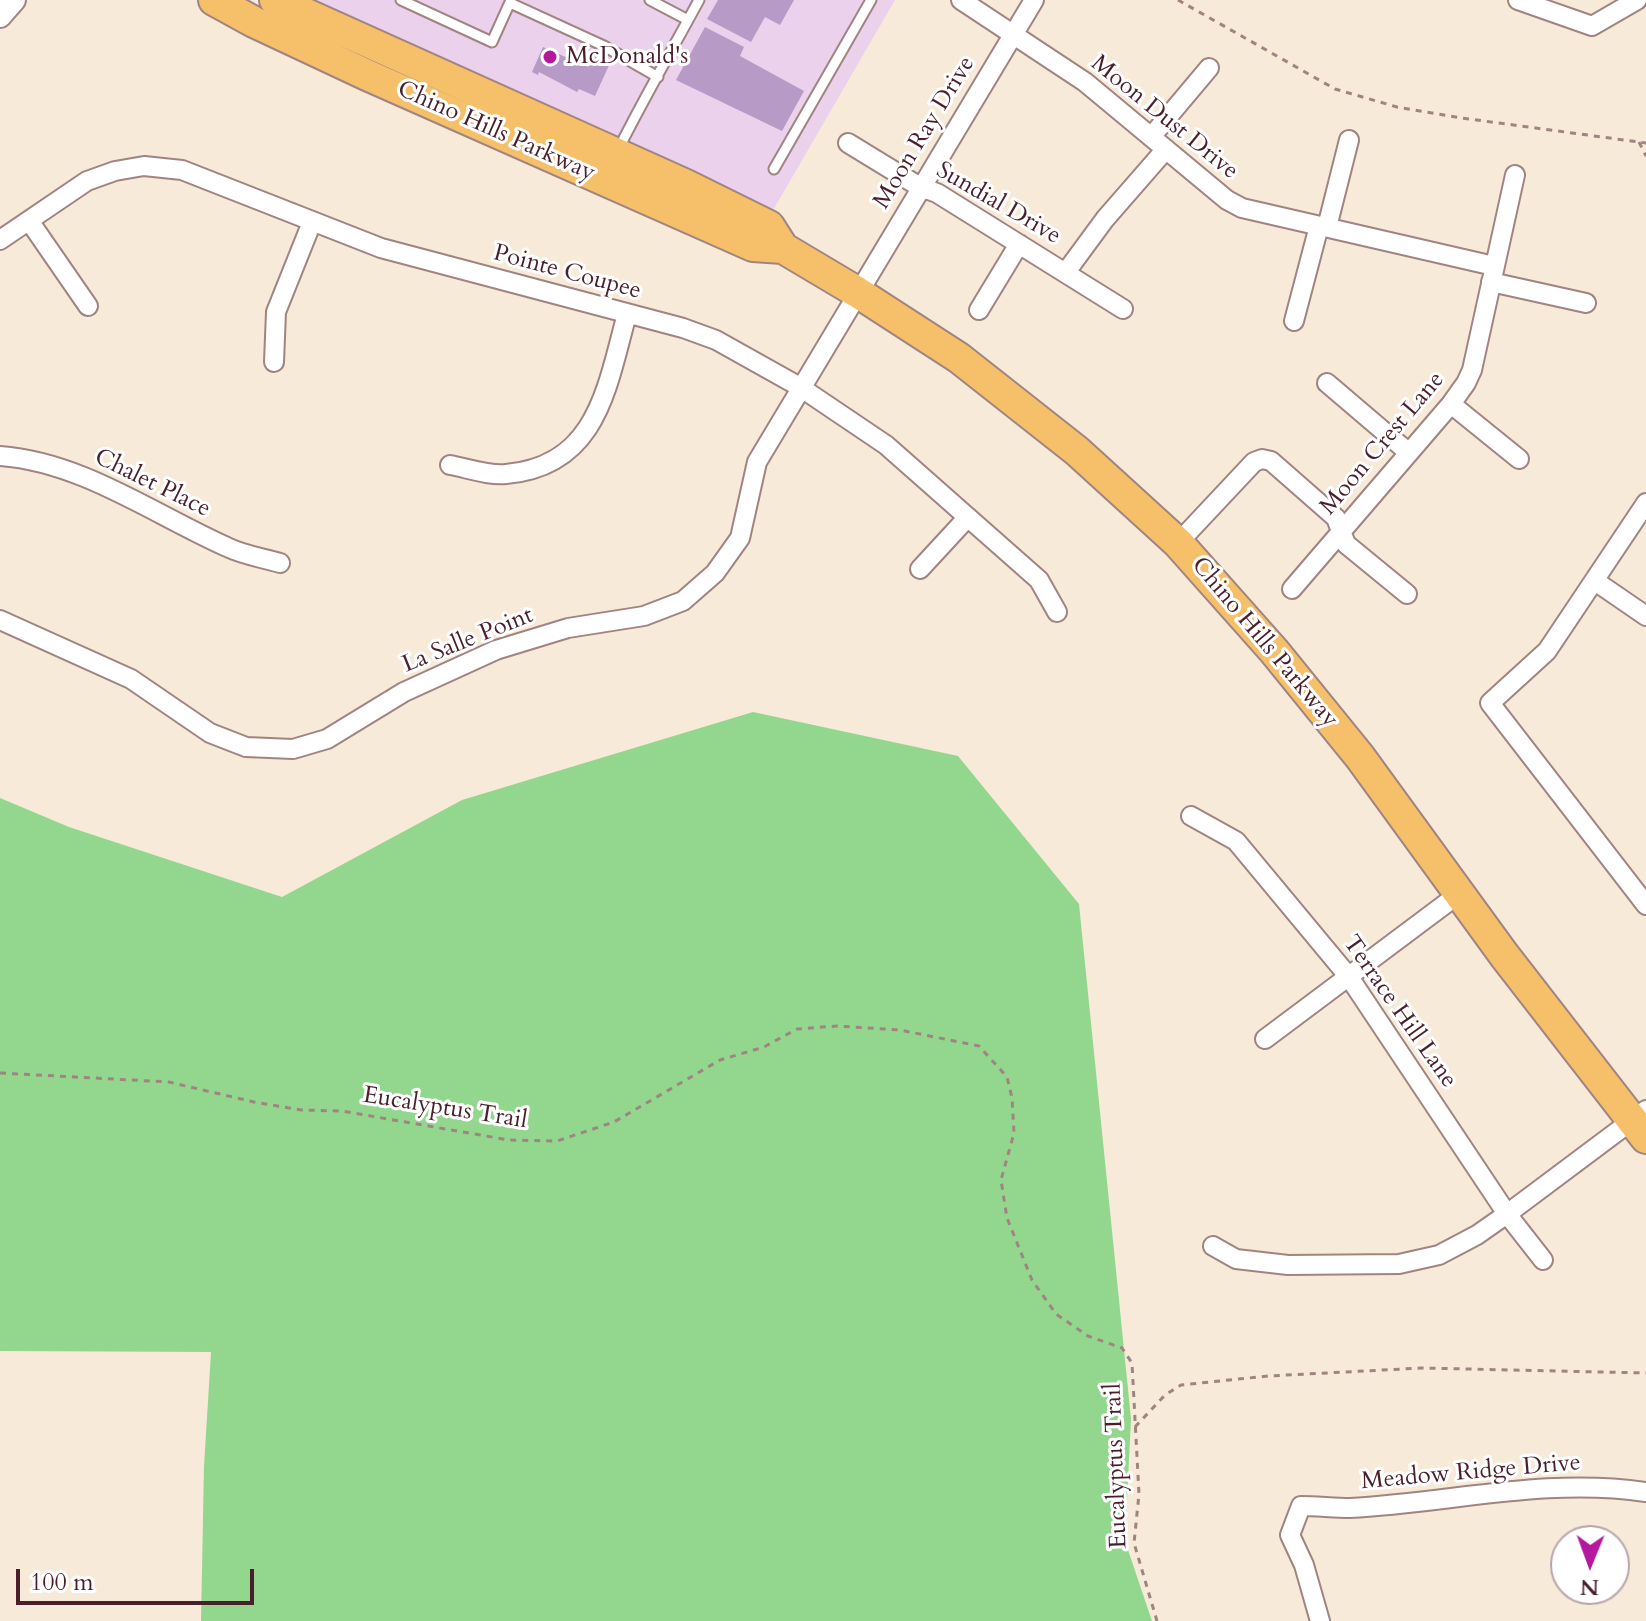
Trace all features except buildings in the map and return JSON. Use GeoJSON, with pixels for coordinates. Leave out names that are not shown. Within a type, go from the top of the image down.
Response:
{"type":"FeatureCollection","features":[{"type":"Feature","properties":{"kind":"main road","name":"Chino Hills Parkway"},"geometry":{"type":"LineString","coordinates":[[214,0],[367,75],[769,226],[783,248],[857,292],[988,379],[1077,451],[1178,543],[1246,618],[1317,703],[1504,955],[1641,1122]]}},
{"type":"Feature","properties":{"kind":"main road","name":"Chino Hills Parkway"},"geometry":{"type":"LineString","coordinates":[[275,0],[316,15],[612,167]]}},
{"type":"Feature","properties":{"kind":"street"},"geometry":{"type":"LineString","coordinates":[[0,16],[14,0]]}},
{"type":"Feature","properties":{"kind":"street","name":"Moon Dust Drive"},"geometry":{"type":"LineString","coordinates":[[961,0],[1085,82],[1227,200],[1242,208],[1323,226],[1586,303]]}},
{"type":"Feature","properties":{"kind":"street","name":"Moon Ray Drive"},"geometry":{"type":"LineString","coordinates":[[857,292],[1034,0]]}},
{"type":"Feature","properties":{"kind":"street"},"geometry":{"type":"LineString","coordinates":[[1518,0],[1592,26],[1637,0]]}},
{"type":"Feature","properties":{"kind":"street"},"geometry":{"type":"LineString","coordinates":[[1151,137],[1209,68]]}},
{"type":"Feature","properties":{"kind":"street"},"geometry":{"type":"LineString","coordinates":[[1294,321],[1349,140]]}},
{"type":"Feature","properties":{"kind":"street","name":"Sundial Drive"},"geometry":{"type":"LineString","coordinates":[[848,143],[920,187],[937,193],[1123,309]]}},
{"type":"Feature","properties":{"kind":"street"},"geometry":{"type":"LineString","coordinates":[[1066,272],[1105,219],[1166,149]]}},
{"type":"Feature","properties":{"kind":"street","name":"Pointe Coupee"},"geometry":{"type":"LineString","coordinates":[[0,240],[87,181],[115,171],[144,166],[182,170],[381,248],[683,328],[716,340],[800,387],[886,445],[1039,580],[1057,612]]}},
{"type":"Feature","properties":{"kind":"street","name":"Moon Crest Lane"},"geometry":{"type":"LineString","coordinates":[[1292,589],[1451,404],[1472,370],[1515,175]]}},
{"type":"Feature","properties":{"kind":"street"},"geometry":{"type":"LineString","coordinates":[[30,222],[88,306]]}},
{"type":"Feature","properties":{"kind":"street"},"geometry":{"type":"LineString","coordinates":[[274,362],[276,312],[312,222]]}},
{"type":"Feature","properties":{"kind":"street"},"geometry":{"type":"LineString","coordinates":[[979,310],[1019,244]]}},
{"type":"Feature","properties":{"kind":"street","name":"La Salle Point"},"geometry":{"type":"LineString","coordinates":[[0,620],[131,679],[210,733],[246,747],[293,749],[327,739],[404,692],[496,650],[568,628],[644,616],[683,601],[715,573],[740,538],[757,462],[857,292]]}},
{"type":"Feature","properties":{"kind":"street"},"geometry":{"type":"LineString","coordinates":[[450,465],[505,474],[549,464],[583,438],[601,405],[627,314]]}},
{"type":"Feature","properties":{"kind":"street"},"geometry":{"type":"LineString","coordinates":[[1327,383],[1408,452]]}},
{"type":"Feature","properties":{"kind":"street"},"geometry":{"type":"LineString","coordinates":[[1451,404],[1519,459]]}},
{"type":"Feature","properties":{"kind":"street","name":"Chalet Place"},"geometry":{"type":"LineString","coordinates":[[0,456],[27,458],[66,468],[231,549],[280,563]]}},
{"type":"Feature","properties":{"kind":"street"},"geometry":{"type":"LineString","coordinates":[[1178,543],[1254,462],[1262,459],[1271,461],[1336,518],[1346,544],[1407,594]]}},
{"type":"Feature","properties":{"kind":"street"},"geometry":{"type":"LineString","coordinates":[[1646,503],[1547,651],[1490,703],[1646,905]]}},
{"type":"Feature","properties":{"kind":"street"},"geometry":{"type":"LineString","coordinates":[[920,569],[968,517]]}},
{"type":"Feature","properties":{"kind":"street"},"geometry":{"type":"LineString","coordinates":[[1595,581],[1646,616]]}},
{"type":"Feature","properties":{"kind":"street","name":"Terrace Hill Lane"},"geometry":{"type":"LineString","coordinates":[[1191,816],[1236,841],[1349,977],[1507,1214],[1543,1260]]}},
{"type":"Feature","properties":{"kind":"street"},"geometry":{"type":"LineString","coordinates":[[1265,1039],[1460,893]]}},
{"type":"Feature","properties":{"kind":"street"},"geometry":{"type":"LineString","coordinates":[[1213,1246],[1236,1259],[1288,1265],[1399,1264],[1439,1255],[1477,1235],[1641,1122]]}},
{"type":"Feature","properties":{"kind":"street","name":"Meadow Ridge Drive"},"geometry":{"type":"LineString","coordinates":[[1320,1621],[1304,1565],[1290,1535],[1301,1506],[1349,1508],[1556,1486],[1646,1492]]}},
{"type":"Feature","properties":{"kind":"lane"},"geometry":{"type":"LineString","coordinates":[[401,0],[492,42],[510,2],[604,46],[658,77]]}},
{"type":"Feature","properties":{"kind":"lane"},"geometry":{"type":"LineString","coordinates":[[650,0],[688,20]]}},
{"type":"Feature","properties":{"kind":"lane"},"geometry":{"type":"LineString","coordinates":[[612,167],[643,98],[658,77],[699,0]]}},
{"type":"Feature","properties":{"kind":"lane"},"geometry":{"type":"LineString","coordinates":[[774,169],[871,0]]}},
{"type":"Feature","properties":{"kind":"path"},"geometry":{"type":"LineString","coordinates":[[1178,0],[1335,89],[1397,107],[1646,143]]}},
{"type":"Feature","properties":{"kind":"path"},"geometry":{"type":"LineString","coordinates":[[1639,142],[1646,156]]}},
{"type":"Feature","properties":{"kind":"path","name":"Eucalyptus Trail"},"geometry":{"type":"LineString","coordinates":[[0,1073],[169,1082],[301,1110],[342,1111],[509,1140],[557,1141],[614,1122],[720,1060],[764,1047],[797,1029],[837,1026],[900,1030],[979,1046],[1007,1077],[1012,1098],[1014,1133],[1001,1180],[1007,1218],[1032,1280],[1056,1314],[1088,1336],[1122,1348],[1132,1363],[1139,1494],[1134,1543],[1157,1621]]}},
{"type":"Feature","properties":{"kind":"path"},"geometry":{"type":"LineString","coordinates":[[1135,1427],[1165,1395],[1181,1385],[1268,1376],[1422,1368],[1646,1373]]}},
{"type":"Feature","properties":{"kind":"shaded area"},"geometry":{"type":"Polygon","coordinates":[[[313,0],[895,0],[772,212],[601,128],[313,0]]]}},
{"type":"Feature","properties":{"kind":"green space"},"geometry":{"type":"Polygon","coordinates":[[[753,712],[958,756],[1079,904],[1131,1419],[1125,1541],[1152,1621],[201,1621],[204,1466],[211,1352],[0,1351],[0,798],[69,827],[282,897],[462,800],[753,712]]]}},
{"type":"Feature","properties":{"kind":"place","name":"McDonald's"},"geometry":{"type":"Point","coordinates":[550,57]}}]}
